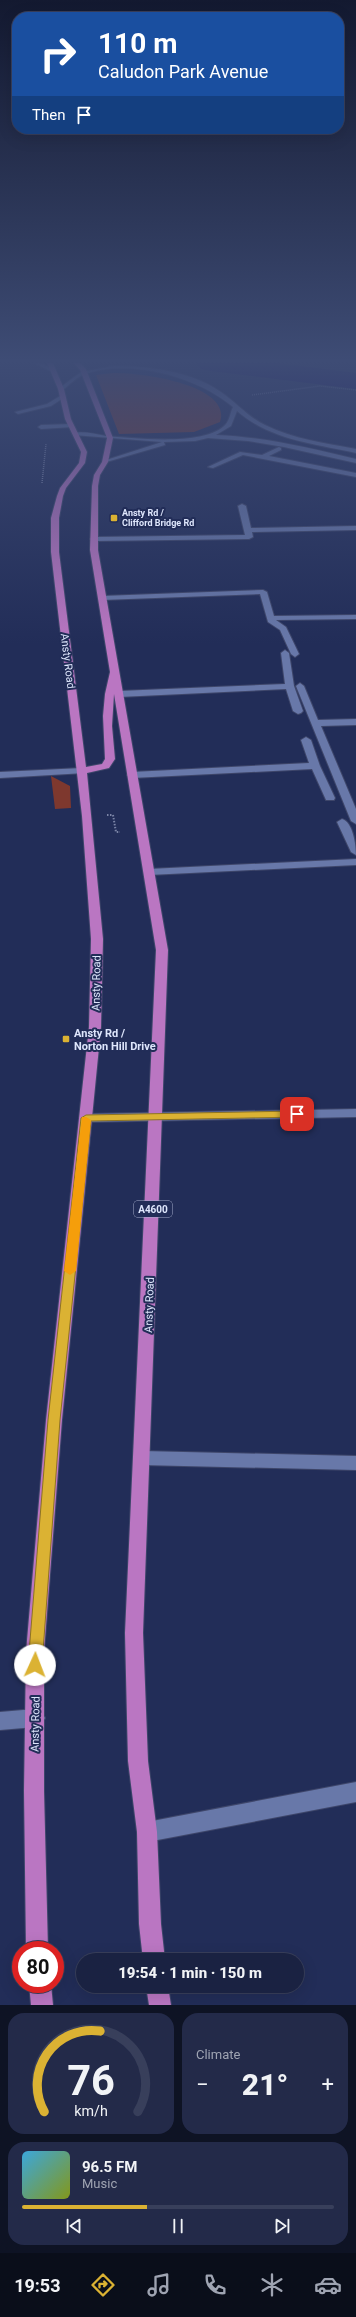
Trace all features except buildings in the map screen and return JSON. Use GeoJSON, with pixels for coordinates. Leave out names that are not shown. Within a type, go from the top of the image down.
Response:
{"type":"FeatureCollection","features":[{"type":"Feature","properties":{"kind":"highway","name":"Ansty Road"},"geometry":{"type":"LineString","coordinates":[[38,1941],[34,1791],[36,1652],[54,1420],[95,1027],[97,939],[87,816],[55,552],[55,518],[63,488],[82,463],[83,457]]}},
{"type":"Feature","properties":{"kind":"highway","name":"A4600"},"geometry":{"type":"LineString","coordinates":[[104,464],[106,457]]}},
{"type":"Feature","properties":{"kind":"highway","name":"Ansty Road"},"geometry":{"type":"LineString","coordinates":[[104,464],[98,475],[95,486],[94,539],[102,598],[132,775],[143,830],[162,950],[157,1117],[134,1633],[138,1761],[146,1832],[150,1924],[153,1953]]}},
{"type":"Feature","properties":{"kind":"highway"},"geometry":{"type":"LineString","coordinates":[[82,771],[106,766],[110,759],[107,736],[109,691],[115,670]]}},
{"type":"Feature","properties":{"kind":"highway"},"geometry":{"type":"LineString","coordinates":[[41,1993],[42,2005]]}},
{"type":"Feature","properties":{"kind":"highway"},"geometry":{"type":"LineString","coordinates":[[159,1993],[160,2005]]}},
{"type":"Feature","properties":{"kind":"main road"},"geometry":{"type":"LineString","coordinates":[[104,464],[127,457]]}},
{"type":"Feature","properties":{"kind":"main road"},"geometry":{"type":"LineString","coordinates":[[211,467],[234,457]]}},
{"type":"Feature","properties":{"kind":"main road"},"geometry":{"type":"LineString","coordinates":[[263,457],[356,475]]}},
{"type":"Feature","properties":{"kind":"main road"},"geometry":{"type":"LineString","coordinates":[[336,457],[356,461]]}},
{"type":"Feature","properties":{"kind":"main road"},"geometry":{"type":"LineString","coordinates":[[94,539],[249,537],[242,506]]}},
{"type":"Feature","properties":{"kind":"main road"},"geometry":{"type":"LineString","coordinates":[[247,530],[356,528]]}},
{"type":"Feature","properties":{"kind":"main road"},"geometry":{"type":"LineString","coordinates":[[102,598],[263,592],[272,622],[283,628],[296,654]]}},
{"type":"Feature","properties":{"kind":"main road"},"geometry":{"type":"LineString","coordinates":[[271,618],[356,617]]}},
{"type":"Feature","properties":{"kind":"main road"},"geometry":{"type":"LineString","coordinates":[[285,653],[295,686],[298,711]]}},
{"type":"Feature","properties":{"kind":"main road"},"geometry":{"type":"LineString","coordinates":[[119,694],[295,686]]}},
{"type":"Feature","properties":{"kind":"main road"},"geometry":{"type":"LineString","coordinates":[[295,686],[315,723],[356,820]]}},
{"type":"Feature","properties":{"kind":"main road"},"geometry":{"type":"LineString","coordinates":[[315,723],[356,722]]}},
{"type":"Feature","properties":{"kind":"main road"},"geometry":{"type":"LineString","coordinates":[[306,740],[315,766],[330,798]]}},
{"type":"Feature","properties":{"kind":"main road"},"geometry":{"type":"LineString","coordinates":[[132,775],[315,766]]}},
{"type":"Feature","properties":{"kind":"main road"},"geometry":{"type":"LineString","coordinates":[[0,775],[82,771]]}},
{"type":"Feature","properties":{"kind":"main road"},"geometry":{"type":"LineString","coordinates":[[342,822],[356,852]]}},
{"type":"Feature","properties":{"kind":"main road"},"geometry":{"type":"LineString","coordinates":[[150,872],[356,862]]}},
{"type":"Feature","properties":{"kind":"main road"},"geometry":{"type":"LineString","coordinates":[[86,1118],[356,1113]]}},
{"type":"Feature","properties":{"kind":"main road"},"geometry":{"type":"LineString","coordinates":[[142,1458],[356,1463]]}},
{"type":"Feature","properties":{"kind":"main road"},"geometry":{"type":"LineString","coordinates":[[0,1721],[35,1718]]}},
{"type":"Feature","properties":{"kind":"main road"},"geometry":{"type":"LineString","coordinates":[[146,1832],[356,1792]]}},
{"type":"Feature","properties":{"kind":"path"},"geometry":{"type":"LineString","coordinates":[[42,483],[45,457]]}},
{"type":"Feature","properties":{"kind":"path"},"geometry":{"type":"LineString","coordinates":[[87,816],[113,815],[116,832],[143,830]]}},
{"type":"Feature","properties":{"kind":"shaded area"},"geometry":{"type":"Polygon","coordinates":[[[51,776],[70,786],[71,808],[55,809],[51,776]]]}},
{"type":"Feature","properties":{"kind":"slow traffic"},"geometry":{"type":"LineString","coordinates":[[70,1271],[86,1120]]}},
{"type":"Feature","properties":{"kind":"place","name":"Ansty Rd / Clifford Bridge Rd"},"geometry":{"type":"Point","coordinates":[114,518]}},
{"type":"Feature","properties":{"kind":"place","name":"Ansty Rd / Norton Hill Drive"},"geometry":{"type":"Point","coordinates":[66,1039]}},
{"type":"Feature","properties":{"kind":"route"},"geometry":{"type":"LineString","coordinates":[[35,1665],[54,1420],[86,1118],[297,1114]]}}]}
